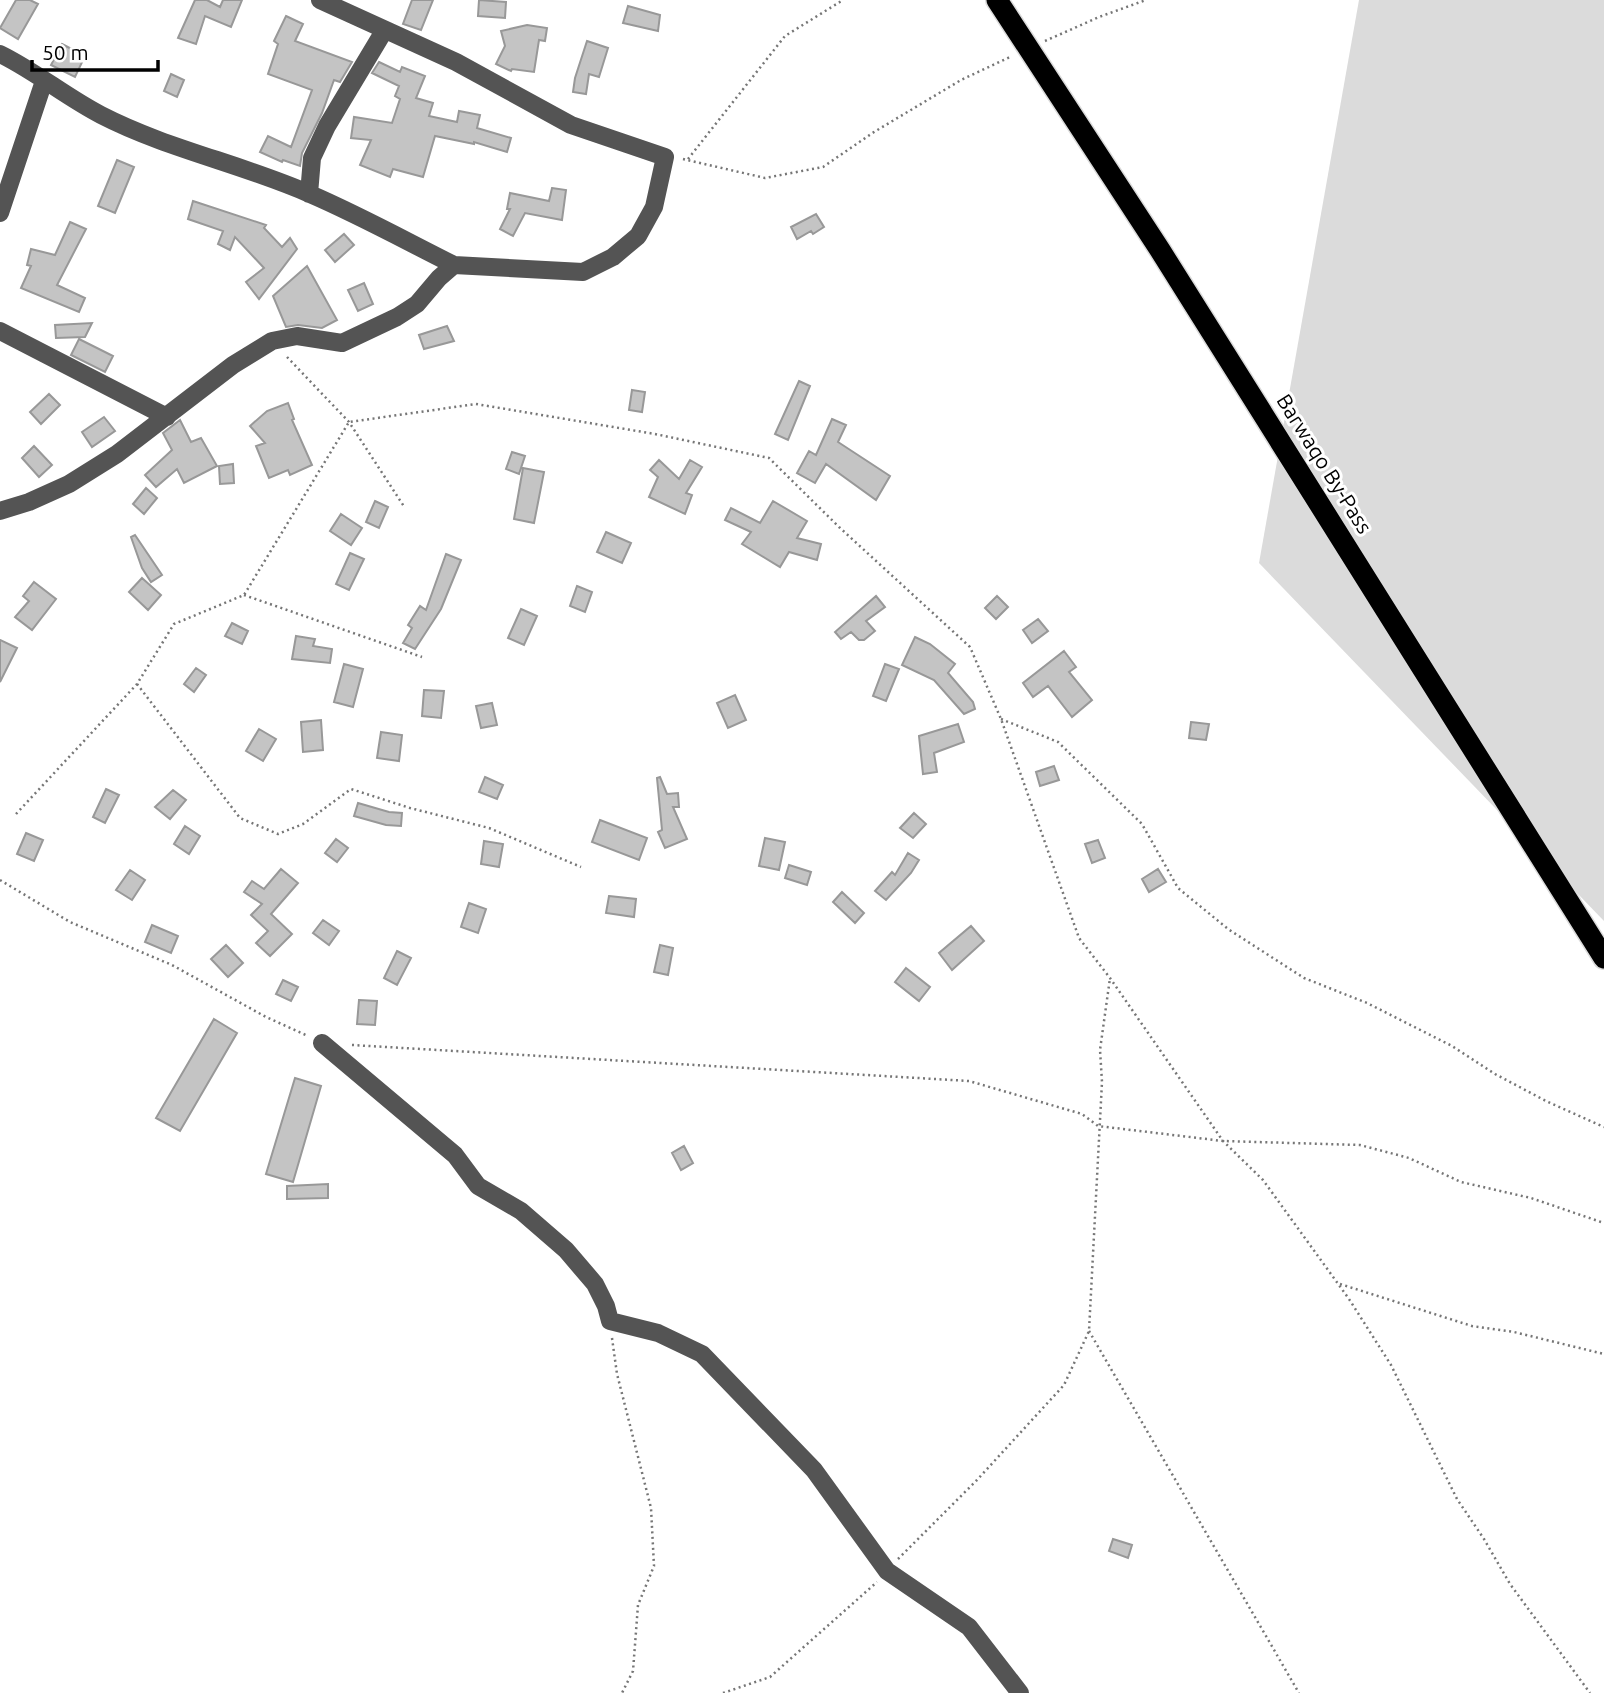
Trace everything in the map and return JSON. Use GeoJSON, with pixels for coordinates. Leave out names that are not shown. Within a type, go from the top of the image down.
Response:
{"type":"FeatureCollection","features":[{"type":"Feature","properties":{"kind":"highway","name":"Barwaqo By-Pass"},"geometry":{"type":"LineString","coordinates":[[997,0],[1160,250],[1604,958]]}},
{"type":"Feature","properties":{"kind":"street"},"geometry":{"type":"LineString","coordinates":[[0,54],[101,115],[309,194],[454,265],[583,272],[613,257],[638,236],[654,207],[665,157],[571,125],[456,62],[320,0]]}},
{"type":"Feature","properties":{"kind":"street"},"geometry":{"type":"LineString","coordinates":[[309,194],[312,158],[327,126],[384,31]]}},
{"type":"Feature","properties":{"kind":"street"},"geometry":{"type":"LineString","coordinates":[[0,213],[5,183],[44,81]]}},
{"type":"Feature","properties":{"kind":"street"},"geometry":{"type":"LineString","coordinates":[[0,511],[69,485],[117,454],[233,365],[272,341],[297,336],[342,343],[397,317],[417,304],[454,265]]}},
{"type":"Feature","properties":{"kind":"street"},"geometry":{"type":"LineString","coordinates":[[0,331],[167,417]]}},
{"type":"Feature","properties":{"kind":"street"},"geometry":{"type":"LineString","coordinates":[[322,1043],[455,1154],[478,1186],[521,1211],[566,1250],[595,1284],[610,1321],[658,1333],[702,1354],[814,1470],[887,1571],[969,1626],[1020,1693]]}},
{"type":"Feature","properties":{"kind":"path"},"geometry":{"type":"LineString","coordinates":[[843,0],[785,36],[688,159],[765,178],[823,166],[961,79],[1099,16],[1146,0]]}},
{"type":"Feature","properties":{"kind":"path"},"geometry":{"type":"LineString","coordinates":[[272,341],[349,422],[405,508]]}},
{"type":"Feature","properties":{"kind":"path"},"geometry":{"type":"LineString","coordinates":[[349,422],[476,404],[654,434],[769,458],[839,527],[970,647],[1001,719],[1079,937],[1223,1141],[1263,1180],[1338,1283],[1391,1365],[1457,1499],[1510,1584],[1590,1693]]}},
{"type":"Feature","properties":{"kind":"path"},"geometry":{"type":"LineString","coordinates":[[16,814],[137,684],[174,624],[244,595],[349,422]]}},
{"type":"Feature","properties":{"kind":"path"},"geometry":{"type":"LineString","coordinates":[[244,595],[422,657]]}},
{"type":"Feature","properties":{"kind":"path"},"geometry":{"type":"LineString","coordinates":[[137,684],[240,818],[278,834],[303,824],[351,789],[410,808],[489,828],[580,867]]}},
{"type":"Feature","properties":{"kind":"path"},"geometry":{"type":"LineString","coordinates":[[1001,719],[1058,742],[1142,824],[1178,888],[1228,929],[1304,978],[1367,1003],[1452,1046],[1505,1080],[1604,1127]]}},
{"type":"Feature","properties":{"kind":"path"},"geometry":{"type":"LineString","coordinates":[[0,880],[70,922],[172,965],[266,1017],[322,1043],[969,1081],[1082,1114],[1098,1126],[1223,1141],[1360,1145],[1409,1158],[1461,1182],[1531,1198],[1604,1223]]}},
{"type":"Feature","properties":{"kind":"path"},"geometry":{"type":"LineString","coordinates":[[723,1693],[770,1677],[887,1571],[977,1480],[1064,1385],[1089,1331],[1093,1297],[1100,1051],[1110,978]]}},
{"type":"Feature","properties":{"kind":"path"},"geometry":{"type":"LineString","coordinates":[[1338,1283],[1472,1326],[1514,1332],[1604,1353]]}},
{"type":"Feature","properties":{"kind":"path"},"geometry":{"type":"LineString","coordinates":[[610,1321],[617,1374],[650,1508],[654,1566],[638,1605],[632,1671],[622,1693]]}},
{"type":"Feature","properties":{"kind":"path"},"geometry":{"type":"LineString","coordinates":[[1089,1331],[1300,1693]]}},
{"type":"Feature","properties":{"kind":"shaded area"},"geometry":{"type":"Polygon","coordinates":[[[1359,0],[1604,0],[1604,921],[1259,563],[1359,0]]]}},
{"type":"Feature","properties":{"kind":"building"},"geometry":{"type":"Polygon","coordinates":[[[16,0],[30,0],[38,4],[18,39],[0,28],[16,0]]]}},
{"type":"Feature","properties":{"kind":"building"},"geometry":{"type":"Polygon","coordinates":[[[195,0],[207,0],[220,7],[223,0],[242,0],[231,27],[205,16],[196,44],[178,38],[195,0]]]}},
{"type":"Feature","properties":{"kind":"building"},"geometry":{"type":"Polygon","coordinates":[[[412,0],[433,0],[421,30],[403,24],[412,0]]]}},
{"type":"Feature","properties":{"kind":"building"},"geometry":{"type":"Polygon","coordinates":[[[479,0],[506,2],[505,18],[478,16],[479,0]]]}},
{"type":"Feature","properties":{"kind":"building"},"geometry":{"type":"Polygon","coordinates":[[[628,6],[660,15],[658,31],[623,23],[628,6]]]}},
{"type":"Feature","properties":{"kind":"building"},"geometry":{"type":"Polygon","coordinates":[[[286,16],[303,24],[295,41],[352,62],[340,82],[334,80],[322,113],[302,153],[300,166],[283,160],[282,162],[260,152],[268,136],[291,147],[312,90],[268,74],[278,44],[274,41],[286,16]]]}},
{"type":"Feature","properties":{"kind":"building"},"geometry":{"type":"Polygon","coordinates":[[[527,25],[547,28],[545,41],[539,40],[534,72],[511,71],[496,64],[505,46],[501,31],[527,25]]]}},
{"type":"Feature","properties":{"kind":"building"},"geometry":{"type":"Polygon","coordinates":[[[587,41],[608,48],[599,77],[589,74],[586,94],[573,92],[587,41]]]}},
{"type":"Feature","properties":{"kind":"building"},"geometry":{"type":"Polygon","coordinates":[[[62,44],[85,56],[75,77],[51,65],[62,44]]]}},
{"type":"Feature","properties":{"kind":"building"},"geometry":{"type":"Polygon","coordinates":[[[379,62],[400,72],[402,67],[425,76],[416,98],[433,103],[429,116],[457,122],[459,111],[480,115],[477,128],[511,138],[507,152],[474,142],[435,136],[423,177],[393,169],[390,177],[360,165],[371,140],[351,138],[354,117],[392,123],[400,99],[395,96],[399,86],[372,73],[379,62]]]}},
{"type":"Feature","properties":{"kind":"building"},"geometry":{"type":"Polygon","coordinates":[[[171,74],[184,80],[177,97],[164,91],[171,74]]]}},
{"type":"Feature","properties":{"kind":"building"},"geometry":{"type":"Polygon","coordinates":[[[117,160],[134,167],[115,213],[98,206],[117,160]]]}},
{"type":"Feature","properties":{"kind":"building"},"geometry":{"type":"Polygon","coordinates":[[[552,188],[566,190],[562,220],[525,213],[513,236],[500,229],[510,209],[507,209],[510,193],[549,201],[552,188]]]}},
{"type":"Feature","properties":{"kind":"building"},"geometry":{"type":"Polygon","coordinates":[[[193,201],[266,225],[264,228],[282,247],[290,238],[297,249],[259,299],[246,282],[264,268],[235,237],[230,250],[218,244],[223,231],[188,219],[193,201]]]}},
{"type":"Feature","properties":{"kind":"building"},"geometry":{"type":"Polygon","coordinates":[[[816,214],[824,227],[797,239],[791,227],[816,214]]]}},
{"type":"Feature","properties":{"kind":"building"},"geometry":{"type":"Polygon","coordinates":[[[70,222],[86,229],[57,285],[85,298],[79,312],[21,288],[31,266],[27,265],[31,249],[55,255],[70,222]]]}},
{"type":"Feature","properties":{"kind":"building"},"geometry":{"type":"Polygon","coordinates":[[[344,234],[354,245],[335,262],[325,250],[344,234]]]}},
{"type":"Feature","properties":{"kind":"building"},"geometry":{"type":"Polygon","coordinates":[[[307,266],[337,320],[322,328],[298,325],[286,327],[273,296],[307,266]]]}},
{"type":"Feature","properties":{"kind":"building"},"geometry":{"type":"Polygon","coordinates":[[[364,283],[373,304],[358,311],[348,290],[364,283]]]}},
{"type":"Feature","properties":{"kind":"building"},"geometry":{"type":"Polygon","coordinates":[[[92,323],[85,337],[56,338],[55,325],[92,323]]]}},
{"type":"Feature","properties":{"kind":"building"},"geometry":{"type":"Polygon","coordinates":[[[447,326],[454,341],[424,349],[419,335],[447,326]]]}},
{"type":"Feature","properties":{"kind":"building"},"geometry":{"type":"Polygon","coordinates":[[[79,339],[113,356],[105,372],[71,355],[79,339]]]}},
{"type":"Feature","properties":{"kind":"building"},"geometry":{"type":"Polygon","coordinates":[[[799,381],[810,386],[788,440],[775,434],[799,381]]]}},
{"type":"Feature","properties":{"kind":"building"},"geometry":{"type":"Polygon","coordinates":[[[632,390],[645,392],[642,412],[629,410],[632,390]]]}},
{"type":"Feature","properties":{"kind":"building"},"geometry":{"type":"Polygon","coordinates":[[[49,394],[60,405],[41,424],[30,412],[49,394]]]}},
{"type":"Feature","properties":{"kind":"building"},"geometry":{"type":"Polygon","coordinates":[[[288,403],[294,419],[292,420],[312,465],[290,475],[288,470],[269,478],[256,446],[265,443],[250,426],[267,411],[288,403]]]}},
{"type":"Feature","properties":{"kind":"building"},"geometry":{"type":"Polygon","coordinates":[[[104,417],[115,431],[92,447],[82,432],[104,417]]]}},
{"type":"Feature","properties":{"kind":"building"},"geometry":{"type":"Polygon","coordinates":[[[832,419],[846,425],[838,442],[890,476],[876,500],[826,464],[815,483],[797,473],[809,451],[816,455],[832,419]]]}},
{"type":"Feature","properties":{"kind":"building"},"geometry":{"type":"Polygon","coordinates":[[[180,420],[191,442],[201,438],[217,466],[184,483],[177,469],[156,487],[145,475],[172,450],[163,433],[180,420]]]}},
{"type":"Feature","properties":{"kind":"building"},"geometry":{"type":"Polygon","coordinates":[[[34,446],[52,465],[39,477],[22,458],[34,446]]]}},
{"type":"Feature","properties":{"kind":"building"},"geometry":{"type":"Polygon","coordinates":[[[512,452],[525,456],[519,474],[506,469],[512,452]]]}},
{"type":"Feature","properties":{"kind":"building"},"geometry":{"type":"Polygon","coordinates":[[[659,460],[679,479],[690,460],[702,467],[686,493],[692,495],[685,514],[649,497],[658,477],[650,470],[659,460]]]}},
{"type":"Feature","properties":{"kind":"building"},"geometry":{"type":"Polygon","coordinates":[[[233,464],[234,483],[220,484],[219,466],[233,464]]]}},
{"type":"Feature","properties":{"kind":"building"},"geometry":{"type":"Polygon","coordinates":[[[523,468],[544,472],[534,523],[514,519],[523,468]]]}},
{"type":"Feature","properties":{"kind":"building"},"geometry":{"type":"Polygon","coordinates":[[[146,488],[157,498],[144,514],[133,504],[146,488]]]}},
{"type":"Feature","properties":{"kind":"building"},"geometry":{"type":"Polygon","coordinates":[[[375,501],[388,507],[379,528],[366,522],[375,501]]]}},
{"type":"Feature","properties":{"kind":"building"},"geometry":{"type":"Polygon","coordinates":[[[773,501],[807,521],[797,538],[821,544],[817,560],[789,552],[780,567],[742,544],[751,532],[725,520],[731,508],[760,523],[773,501]]]}},
{"type":"Feature","properties":{"kind":"building"},"geometry":{"type":"Polygon","coordinates":[[[341,514],[362,528],[351,545],[330,531],[341,514]]]}},
{"type":"Feature","properties":{"kind":"building"},"geometry":{"type":"Polygon","coordinates":[[[606,532],[631,543],[622,563],[597,552],[606,532]]]}},
{"type":"Feature","properties":{"kind":"building"},"geometry":{"type":"Polygon","coordinates":[[[135,535],[162,575],[151,582],[142,568],[131,537],[135,535]]]}},
{"type":"Feature","properties":{"kind":"building"},"geometry":{"type":"Polygon","coordinates":[[[350,553],[364,559],[349,590],[336,584],[350,553]]]}},
{"type":"Feature","properties":{"kind":"building"},"geometry":{"type":"Polygon","coordinates":[[[446,554],[461,560],[441,609],[415,649],[403,643],[412,628],[408,625],[420,606],[426,610],[446,554]]]}},
{"type":"Feature","properties":{"kind":"building"},"geometry":{"type":"Polygon","coordinates":[[[142,578],[161,595],[148,610],[129,592],[142,578]]]}},
{"type":"Feature","properties":{"kind":"building"},"geometry":{"type":"Polygon","coordinates":[[[34,582],[56,599],[32,630],[15,617],[29,601],[23,596],[34,582]]]}},
{"type":"Feature","properties":{"kind":"building"},"geometry":{"type":"Polygon","coordinates":[[[577,586],[592,592],[585,612],[570,606],[577,586]]]}},
{"type":"Feature","properties":{"kind":"building"},"geometry":{"type":"Polygon","coordinates":[[[876,596],[885,607],[866,621],[875,631],[864,640],[859,640],[851,632],[841,639],[835,632],[876,596]]]}},
{"type":"Feature","properties":{"kind":"building"},"geometry":{"type":"Polygon","coordinates":[[[997,596],[1008,607],[996,619],[985,608],[997,596]]]}},
{"type":"Feature","properties":{"kind":"building"},"geometry":{"type":"Polygon","coordinates":[[[521,609],[537,616],[524,645],[508,638],[521,609]]]}},
{"type":"Feature","properties":{"kind":"building"},"geometry":{"type":"Polygon","coordinates":[[[1038,619],[1048,631],[1032,643],[1023,630],[1038,619]]]}},
{"type":"Feature","properties":{"kind":"building"},"geometry":{"type":"Polygon","coordinates":[[[232,623],[248,631],[242,644],[225,636],[232,623]]]}},
{"type":"Feature","properties":{"kind":"building"},"geometry":{"type":"Polygon","coordinates":[[[296,636],[315,639],[313,646],[332,649],[330,663],[292,659],[296,636]]]}},
{"type":"Feature","properties":{"kind":"building"},"geometry":{"type":"Polygon","coordinates":[[[915,637],[930,644],[955,664],[948,673],[973,702],[975,709],[964,714],[934,680],[902,665],[915,637]]]}},
{"type":"Feature","properties":{"kind":"building"},"geometry":{"type":"Polygon","coordinates":[[[0,640],[17,648],[0,682],[0,640]]]}},
{"type":"Feature","properties":{"kind":"building"},"geometry":{"type":"Polygon","coordinates":[[[1064,651],[1076,667],[1069,672],[1092,700],[1072,717],[1048,686],[1033,697],[1023,683],[1064,651]]]}},
{"type":"Feature","properties":{"kind":"building"},"geometry":{"type":"Polygon","coordinates":[[[344,664],[363,669],[353,707],[334,702],[344,664]]]}},
{"type":"Feature","properties":{"kind":"building"},"geometry":{"type":"Polygon","coordinates":[[[885,664],[899,669],[886,701],[873,696],[885,664]]]}},
{"type":"Feature","properties":{"kind":"building"},"geometry":{"type":"Polygon","coordinates":[[[196,668],[206,675],[194,692],[184,684],[196,668]]]}},
{"type":"Feature","properties":{"kind":"building"},"geometry":{"type":"Polygon","coordinates":[[[424,690],[444,691],[441,718],[422,716],[424,690]]]}},
{"type":"Feature","properties":{"kind":"building"},"geometry":{"type":"Polygon","coordinates":[[[735,695],[746,720],[728,728],[717,703],[735,695]]]}},
{"type":"Feature","properties":{"kind":"building"},"geometry":{"type":"Polygon","coordinates":[[[492,703],[497,725],[481,728],[476,706],[492,703]]]}},
{"type":"Feature","properties":{"kind":"building"},"geometry":{"type":"Polygon","coordinates":[[[321,720],[323,750],[303,752],[301,722],[321,720]]]}},
{"type":"Feature","properties":{"kind":"building"},"geometry":{"type":"Polygon","coordinates":[[[1191,722],[1209,724],[1206,740],[1189,738],[1191,722]]]}},
{"type":"Feature","properties":{"kind":"building"},"geometry":{"type":"Polygon","coordinates":[[[958,724],[964,742],[934,753],[937,772],[923,774],[919,736],[958,724]]]}},
{"type":"Feature","properties":{"kind":"building"},"geometry":{"type":"Polygon","coordinates":[[[259,729],[276,739],[263,761],[246,751],[259,729]]]}},
{"type":"Feature","properties":{"kind":"building"},"geometry":{"type":"Polygon","coordinates":[[[381,732],[402,735],[399,761],[377,758],[381,732]]]}},
{"type":"Feature","properties":{"kind":"building"},"geometry":{"type":"Polygon","coordinates":[[[1054,766],[1059,780],[1040,786],[1036,772],[1054,766]]]}},
{"type":"Feature","properties":{"kind":"building"},"geometry":{"type":"Polygon","coordinates":[[[485,777],[503,785],[497,799],[479,792],[485,777]]]}},
{"type":"Feature","properties":{"kind":"building"},"geometry":{"type":"Polygon","coordinates":[[[660,777],[667,794],[678,793],[679,807],[673,807],[687,839],[665,848],[658,832],[662,830],[657,778],[660,777]]]}},
{"type":"Feature","properties":{"kind":"building"},"geometry":{"type":"Polygon","coordinates":[[[106,789],[119,795],[105,823],[93,817],[106,789]]]}},
{"type":"Feature","properties":{"kind":"building"},"geometry":{"type":"Polygon","coordinates":[[[173,790],[186,800],[170,819],[155,807],[173,790]]]}},
{"type":"Feature","properties":{"kind":"building"},"geometry":{"type":"Polygon","coordinates":[[[358,803],[402,813],[401,826],[386,825],[354,816],[358,803]]]}},
{"type":"Feature","properties":{"kind":"building"},"geometry":{"type":"Polygon","coordinates":[[[914,813],[926,824],[913,838],[900,828],[914,813]]]}},
{"type":"Feature","properties":{"kind":"building"},"geometry":{"type":"Polygon","coordinates":[[[600,820],[647,838],[639,860],[592,842],[600,820]]]}},
{"type":"Feature","properties":{"kind":"building"},"geometry":{"type":"Polygon","coordinates":[[[185,826],[200,836],[189,854],[174,844],[185,826]]]}},
{"type":"Feature","properties":{"kind":"building"},"geometry":{"type":"Polygon","coordinates":[[[26,833],[43,840],[34,861],[17,854],[26,833]]]}},
{"type":"Feature","properties":{"kind":"building"},"geometry":{"type":"Polygon","coordinates":[[[765,838],[785,842],[779,870],[759,866],[765,838]]]}},
{"type":"Feature","properties":{"kind":"building"},"geometry":{"type":"Polygon","coordinates":[[[336,839],[348,848],[337,862],[325,853],[336,839]]]}},
{"type":"Feature","properties":{"kind":"building"},"geometry":{"type":"Polygon","coordinates":[[[1098,840],[1105,858],[1092,863],[1085,844],[1098,840]]]}},
{"type":"Feature","properties":{"kind":"building"},"geometry":{"type":"Polygon","coordinates":[[[484,841],[503,844],[499,867],[481,864],[484,841]]]}},
{"type":"Feature","properties":{"kind":"building"},"geometry":{"type":"Polygon","coordinates":[[[908,853],[919,860],[911,873],[886,900],[875,891],[892,872],[895,875],[908,853]]]}},
{"type":"Feature","properties":{"kind":"building"},"geometry":{"type":"Polygon","coordinates":[[[789,865],[811,872],[807,885],[785,878],[789,865]]]}},
{"type":"Feature","properties":{"kind":"building"},"geometry":{"type":"Polygon","coordinates":[[[281,869],[298,883],[271,914],[292,934],[270,956],[256,943],[268,931],[251,915],[262,904],[244,892],[252,881],[264,889],[281,869]]]}},
{"type":"Feature","properties":{"kind":"building"},"geometry":{"type":"Polygon","coordinates":[[[1158,869],[1166,882],[1149,892],[1142,879],[1158,869]]]}},
{"type":"Feature","properties":{"kind":"building"},"geometry":{"type":"Polygon","coordinates":[[[130,870],[145,880],[132,900],[116,890],[130,870]]]}},
{"type":"Feature","properties":{"kind":"building"},"geometry":{"type":"Polygon","coordinates":[[[842,892],[864,913],[855,923],[833,902],[842,892]]]}},
{"type":"Feature","properties":{"kind":"building"},"geometry":{"type":"Polygon","coordinates":[[[609,896],[636,899],[634,917],[606,913],[609,896]]]}},
{"type":"Feature","properties":{"kind":"building"},"geometry":{"type":"Polygon","coordinates":[[[469,903],[486,909],[478,933],[461,927],[469,903]]]}},
{"type":"Feature","properties":{"kind":"building"},"geometry":{"type":"Polygon","coordinates":[[[323,920],[339,931],[329,945],[313,933],[323,920]]]}},
{"type":"Feature","properties":{"kind":"building"},"geometry":{"type":"Polygon","coordinates":[[[152,925],[178,936],[171,953],[145,942],[152,925]]]}},
{"type":"Feature","properties":{"kind":"building"},"geometry":{"type":"Polygon","coordinates":[[[971,926],[984,941],[952,970],[939,953],[971,926]]]}},
{"type":"Feature","properties":{"kind":"building"},"geometry":{"type":"Polygon","coordinates":[[[226,945],[243,963],[228,977],[211,959],[226,945]]]}},
{"type":"Feature","properties":{"kind":"building"},"geometry":{"type":"Polygon","coordinates":[[[660,945],[673,948],[668,975],[654,972],[660,945]]]}},
{"type":"Feature","properties":{"kind":"building"},"geometry":{"type":"Polygon","coordinates":[[[397,951],[411,958],[397,985],[384,978],[397,951]]]}},
{"type":"Feature","properties":{"kind":"building"},"geometry":{"type":"Polygon","coordinates":[[[906,968],[930,987],[919,1001],[895,982],[906,968]]]}},
{"type":"Feature","properties":{"kind":"building"},"geometry":{"type":"Polygon","coordinates":[[[283,980],[298,987],[291,1001],[276,994],[283,980]]]}},
{"type":"Feature","properties":{"kind":"building"},"geometry":{"type":"Polygon","coordinates":[[[359,1000],[377,1001],[375,1025],[357,1024],[359,1000]]]}},
{"type":"Feature","properties":{"kind":"building"},"geometry":{"type":"Polygon","coordinates":[[[214,1019],[237,1033],[180,1131],[156,1118],[214,1019]]]}},
{"type":"Feature","properties":{"kind":"building"},"geometry":{"type":"Polygon","coordinates":[[[295,1078],[321,1086],[293,1182],[266,1174],[295,1078]]]}},
{"type":"Feature","properties":{"kind":"building"},"geometry":{"type":"Polygon","coordinates":[[[684,1146],[693,1163],[681,1170],[672,1153],[684,1146]]]}},
{"type":"Feature","properties":{"kind":"building"},"geometry":{"type":"Polygon","coordinates":[[[328,1184],[328,1198],[287,1199],[287,1186],[328,1184]]]}},
{"type":"Feature","properties":{"kind":"building"},"geometry":{"type":"Polygon","coordinates":[[[1113,1539],[1132,1545],[1128,1558],[1109,1551],[1113,1539]]]}}]}
